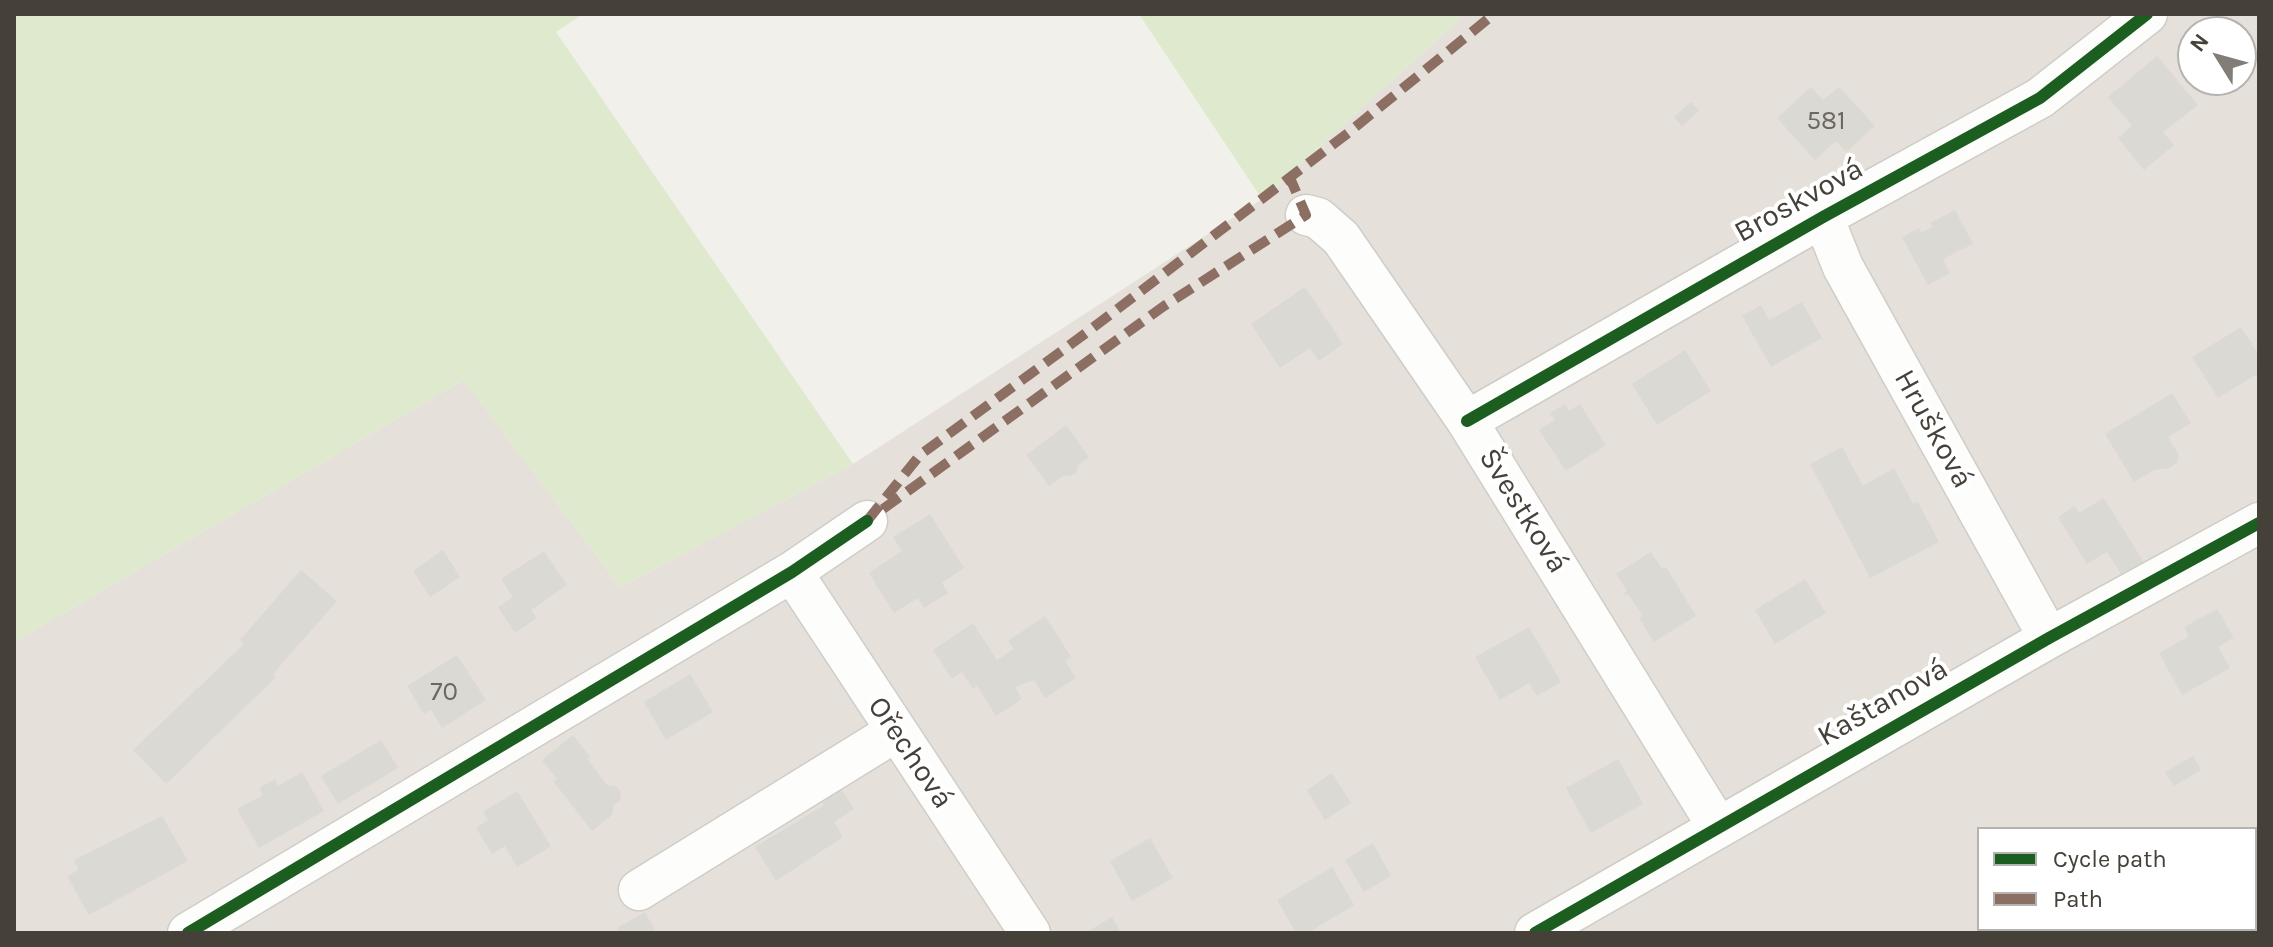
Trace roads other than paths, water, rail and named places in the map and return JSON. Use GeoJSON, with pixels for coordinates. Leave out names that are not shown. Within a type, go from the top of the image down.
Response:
{"type":"FeatureCollection","features":[{"type":"Feature","properties":{"kind":"street","name":"Broskvová"},"geometry":{"type":"LineString","coordinates":[[1467,421],[1823,217],[2040,98],[2147,14]]}},
{"type":"Feature","properties":{"kind":"street","name":"Švestková"},"geometry":{"type":"LineString","coordinates":[[1306,215],[1318,218],[1341,238],[1467,421],[1718,827]]}},
{"type":"Feature","properties":{"kind":"street","name":"Hrušková"},"geometry":{"type":"LineString","coordinates":[[1823,217],[1843,267],[2049,638]]}},
{"type":"Feature","properties":{"kind":"street"},"geometry":{"type":"LineString","coordinates":[[188,933],[792,572],[867,521]]}},
{"type":"Feature","properties":{"kind":"street","name":"Kaštanová"},"geometry":{"type":"LineString","coordinates":[[1535,933],[2049,638],[2259,523]]}},
{"type":"Feature","properties":{"kind":"street","name":"Ořechová"},"geometry":{"type":"LineString","coordinates":[[792,572],[1030,933]]}},
{"type":"Feature","properties":{"kind":"street"},"geometry":{"type":"LineString","coordinates":[[639,890],[895,732]]}}]}
